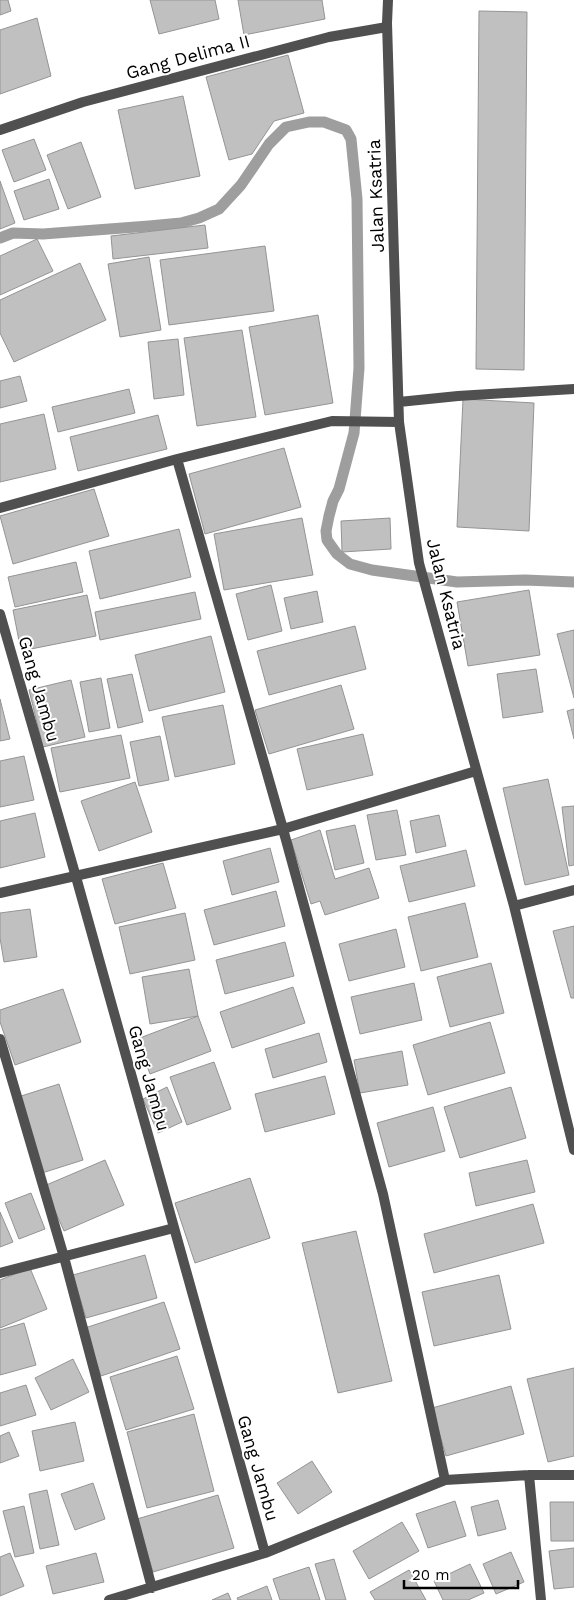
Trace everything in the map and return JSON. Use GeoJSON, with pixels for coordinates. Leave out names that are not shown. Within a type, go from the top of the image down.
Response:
{"type":"FeatureCollection","features":[{"type":"Feature","properties":{"kind":"street","name":"Jalan Ksatria"},"geometry":{"type":"LineString","coordinates":[[388,0],[387,27],[400,402],[399,422],[421,570],[514,906],[574,1150]]}},
{"type":"Feature","properties":{"kind":"street","name":"Gang Delima II"},"geometry":{"type":"LineString","coordinates":[[0,130],[83,102],[329,37],[387,27]]}},
{"type":"Feature","properties":{"kind":"street"},"geometry":{"type":"LineString","coordinates":[[400,402],[458,396],[574,389]]}},
{"type":"Feature","properties":{"kind":"street"},"geometry":{"type":"LineString","coordinates":[[0,508],[177,459],[338,421],[399,422]]}},
{"type":"Feature","properties":{"kind":"street"},"geometry":{"type":"LineString","coordinates":[[177,459],[283,829],[383,1194],[445,1480]]}},
{"type":"Feature","properties":{"kind":"street","name":"Gang Jambu"},"geometry":{"type":"LineString","coordinates":[[0,614],[76,876],[265,1553]]}},
{"type":"Feature","properties":{"kind":"street"},"geometry":{"type":"LineString","coordinates":[[0,893],[283,829],[476,771]]}},
{"type":"Feature","properties":{"kind":"street"},"geometry":{"type":"LineString","coordinates":[[514,906],[574,890]]}},
{"type":"Feature","properties":{"kind":"street"},"geometry":{"type":"LineString","coordinates":[[0,1039],[64,1257],[152,1588]]}},
{"type":"Feature","properties":{"kind":"street"},"geometry":{"type":"LineString","coordinates":[[0,1273],[174,1228]]}},
{"type":"Feature","properties":{"kind":"street"},"geometry":{"type":"LineString","coordinates":[[109,1600],[265,1553],[445,1480],[574,1474]]}},
{"type":"Feature","properties":{"kind":"street"},"geometry":{"type":"LineString","coordinates":[[529,1475],[541,1600]]}},
{"type":"Feature","properties":{"kind":"building"},"geometry":{"type":"Polygon","coordinates":[[[0,0],[8,0],[11,11],[0,15],[0,0]]]}},
{"type":"Feature","properties":{"kind":"building"},"geometry":{"type":"Polygon","coordinates":[[[150,0],[215,0],[219,19],[159,34],[150,0]]]}},
{"type":"Feature","properties":{"kind":"building"},"geometry":{"type":"Polygon","coordinates":[[[238,0],[322,0],[325,19],[244,35],[238,0]]]}},
{"type":"Feature","properties":{"kind":"building"},"geometry":{"type":"Polygon","coordinates":[[[479,11],[527,12],[524,370],[476,369],[479,11]]]}},
{"type":"Feature","properties":{"kind":"building"},"geometry":{"type":"Polygon","coordinates":[[[37,18],[51,76],[0,94],[0,30],[37,18]]]}},
{"type":"Feature","properties":{"kind":"building"},"geometry":{"type":"Polygon","coordinates":[[[288,55],[304,113],[274,121],[252,154],[229,160],[206,77],[288,55]]]}},
{"type":"Feature","properties":{"kind":"building"},"geometry":{"type":"Polygon","coordinates":[[[183,96],[200,176],[135,189],[118,110],[183,96]]]}},
{"type":"Feature","properties":{"kind":"building"},"geometry":{"type":"Polygon","coordinates":[[[34,139],[46,170],[14,182],[2,150],[34,139]]]}},
{"type":"Feature","properties":{"kind":"building"},"geometry":{"type":"Polygon","coordinates":[[[81,142],[101,197],[68,209],[47,155],[81,142]]]}},
{"type":"Feature","properties":{"kind":"building"},"geometry":{"type":"Polygon","coordinates":[[[49,179],[59,209],[24,220],[14,191],[49,179]]]}},
{"type":"Feature","properties":{"kind":"building"},"geometry":{"type":"Polygon","coordinates":[[[0,181],[15,223],[0,229],[0,181]]]}},
{"type":"Feature","properties":{"kind":"building"},"geometry":{"type":"Polygon","coordinates":[[[205,225],[208,248],[113,259],[111,236],[205,225]]]}},
{"type":"Feature","properties":{"kind":"building"},"geometry":{"type":"Polygon","coordinates":[[[37,239],[53,271],[0,295],[0,256],[37,239]]]}},
{"type":"Feature","properties":{"kind":"building"},"geometry":{"type":"Polygon","coordinates":[[[265,246],[274,311],[169,325],[160,260],[265,246]]]}},
{"type":"Feature","properties":{"kind":"building"},"geometry":{"type":"Polygon","coordinates":[[[149,257],[161,330],[120,337],[108,264],[149,257]]]}},
{"type":"Feature","properties":{"kind":"building"},"geometry":{"type":"Polygon","coordinates":[[[80,263],[106,320],[14,362],[0,333],[0,300],[80,263]]]}},
{"type":"Feature","properties":{"kind":"building"},"geometry":{"type":"Polygon","coordinates":[[[318,315],[333,403],[265,415],[249,327],[318,315]]]}},
{"type":"Feature","properties":{"kind":"building"},"geometry":{"type":"Polygon","coordinates":[[[242,330],[256,417],[197,426],[184,338],[242,330]]]}},
{"type":"Feature","properties":{"kind":"building"},"geometry":{"type":"Polygon","coordinates":[[[178,339],[184,395],[154,399],[148,342],[178,339]]]}},
{"type":"Feature","properties":{"kind":"building"},"geometry":{"type":"Polygon","coordinates":[[[20,376],[27,401],[0,408],[0,381],[20,376]]]}},
{"type":"Feature","properties":{"kind":"building"},"geometry":{"type":"Polygon","coordinates":[[[129,389],[135,413],[58,432],[52,407],[129,389]]]}},
{"type":"Feature","properties":{"kind":"building"},"geometry":{"type":"Polygon","coordinates":[[[463,399],[534,403],[529,531],[457,527],[463,399]]]}},
{"type":"Feature","properties":{"kind":"building"},"geometry":{"type":"Polygon","coordinates":[[[44,414],[56,469],[0,482],[0,424],[44,414]]]}},
{"type":"Feature","properties":{"kind":"building"},"geometry":{"type":"Polygon","coordinates":[[[158,415],[167,449],[78,471],[70,437],[158,415]]]}},
{"type":"Feature","properties":{"kind":"building"},"geometry":{"type":"Polygon","coordinates":[[[284,448],[301,507],[205,534],[189,474],[284,448]]]}},
{"type":"Feature","properties":{"kind":"building"},"geometry":{"type":"Polygon","coordinates":[[[94,489],[109,536],[13,564],[0,516],[94,489]]]}},
{"type":"Feature","properties":{"kind":"building"},"geometry":{"type":"Polygon","coordinates":[[[302,518],[313,575],[224,590],[214,534],[302,518]]]}},
{"type":"Feature","properties":{"kind":"building"},"geometry":{"type":"Polygon","coordinates":[[[390,518],[391,549],[342,552],[341,521],[390,518]]]}},
{"type":"Feature","properties":{"kind":"building"},"geometry":{"type":"Polygon","coordinates":[[[179,529],[191,577],[100,599],[89,551],[179,529]]]}},
{"type":"Feature","properties":{"kind":"building"},"geometry":{"type":"Polygon","coordinates":[[[76,562],[83,592],[15,607],[8,577],[76,562]]]}},
{"type":"Feature","properties":{"kind":"building"},"geometry":{"type":"Polygon","coordinates":[[[271,585],[282,631],[248,640],[236,594],[271,585]]]}},
{"type":"Feature","properties":{"kind":"building"},"geometry":{"type":"Polygon","coordinates":[[[529,590],[540,655],[468,666],[457,602],[529,590]]]}},
{"type":"Feature","properties":{"kind":"building"},"geometry":{"type":"Polygon","coordinates":[[[317,591],[323,622],[291,629],[284,598],[317,591]]]}},
{"type":"Feature","properties":{"kind":"building"},"geometry":{"type":"Polygon","coordinates":[[[195,592],[201,619],[100,640],[95,612],[195,592]]]}},
{"type":"Feature","properties":{"kind":"building"},"geometry":{"type":"Polygon","coordinates":[[[87,595],[96,636],[21,651],[13,610],[87,595]]]}},
{"type":"Feature","properties":{"kind":"building"},"geometry":{"type":"Polygon","coordinates":[[[355,626],[366,669],[269,695],[257,651],[355,626]]]}},
{"type":"Feature","properties":{"kind":"building"},"geometry":{"type":"Polygon","coordinates":[[[574,630],[574,698],[557,634],[574,630]]]}},
{"type":"Feature","properties":{"kind":"building"},"geometry":{"type":"Polygon","coordinates":[[[211,636],[225,692],[149,711],[135,655],[211,636]]]}},
{"type":"Feature","properties":{"kind":"building"},"geometry":{"type":"Polygon","coordinates":[[[536,669],[543,712],[503,718],[497,674],[536,669]]]}},
{"type":"Feature","properties":{"kind":"building"},"geometry":{"type":"Polygon","coordinates":[[[132,674],[143,722],[118,728],[107,679],[132,674]]]}},
{"type":"Feature","properties":{"kind":"building"},"geometry":{"type":"Polygon","coordinates":[[[101,678],[110,728],[89,732],[80,682],[101,678]]]}},
{"type":"Feature","properties":{"kind":"building"},"geometry":{"type":"Polygon","coordinates":[[[71,680],[85,737],[43,747],[29,690],[71,680]]]}},
{"type":"Feature","properties":{"kind":"building"},"geometry":{"type":"Polygon","coordinates":[[[341,685],[354,729],[269,754],[255,710],[341,685]]]}},
{"type":"Feature","properties":{"kind":"building"},"geometry":{"type":"Polygon","coordinates":[[[0,699],[10,739],[0,741],[0,699]]]}},
{"type":"Feature","properties":{"kind":"building"},"geometry":{"type":"Polygon","coordinates":[[[223,705],[235,764],[175,777],[162,717],[223,705]]]}},
{"type":"Feature","properties":{"kind":"building"},"geometry":{"type":"Polygon","coordinates":[[[574,709],[574,739],[567,711],[574,709]]]}},
{"type":"Feature","properties":{"kind":"building"},"geometry":{"type":"Polygon","coordinates":[[[363,734],[373,775],[307,790],[297,749],[363,734]]]}},
{"type":"Feature","properties":{"kind":"building"},"geometry":{"type":"Polygon","coordinates":[[[121,735],[130,778],[60,792],[51,748],[121,735]]]}},
{"type":"Feature","properties":{"kind":"building"},"geometry":{"type":"Polygon","coordinates":[[[160,736],[169,780],[139,786],[130,742],[160,736]]]}},
{"type":"Feature","properties":{"kind":"building"},"geometry":{"type":"Polygon","coordinates":[[[24,756],[34,800],[0,807],[0,761],[24,756]]]}},
{"type":"Feature","properties":{"kind":"building"},"geometry":{"type":"Polygon","coordinates":[[[548,779],[569,875],[525,885],[503,788],[548,779]]]}},
{"type":"Feature","properties":{"kind":"building"},"geometry":{"type":"Polygon","coordinates":[[[135,782],[152,832],[99,851],[81,801],[135,782]]]}},
{"type":"Feature","properties":{"kind":"building"},"geometry":{"type":"Polygon","coordinates":[[[574,806],[574,865],[569,866],[562,807],[574,806]]]}},
{"type":"Feature","properties":{"kind":"building"},"geometry":{"type":"Polygon","coordinates":[[[397,810],[406,855],[376,860],[367,815],[397,810]]]}},
{"type":"Feature","properties":{"kind":"building"},"geometry":{"type":"Polygon","coordinates":[[[35,813],[45,857],[0,868],[0,821],[35,813]]]}},
{"type":"Feature","properties":{"kind":"building"},"geometry":{"type":"Polygon","coordinates":[[[439,815],[446,846],[416,853],[410,821],[439,815]]]}},
{"type":"Feature","properties":{"kind":"building"},"geometry":{"type":"Polygon","coordinates":[[[355,825],[364,863],[335,870],[326,831],[355,825]]]}},
{"type":"Feature","properties":{"kind":"building"},"geometry":{"type":"Polygon","coordinates":[[[320,830],[335,879],[369,868],[379,898],[325,915],[320,901],[311,904],[291,840],[320,830]]]}},
{"type":"Feature","properties":{"kind":"building"},"geometry":{"type":"Polygon","coordinates":[[[270,848],[279,882],[232,895],[223,861],[270,848]]]}},
{"type":"Feature","properties":{"kind":"building"},"geometry":{"type":"Polygon","coordinates":[[[466,850],[475,886],[409,902],[400,866],[466,850]]]}},
{"type":"Feature","properties":{"kind":"building"},"geometry":{"type":"Polygon","coordinates":[[[163,863],[176,908],[115,924],[102,879],[163,863]]]}},
{"type":"Feature","properties":{"kind":"building"},"geometry":{"type":"Polygon","coordinates":[[[276,891],[285,926],[214,945],[204,910],[276,891]]]}},
{"type":"Feature","properties":{"kind":"building"},"geometry":{"type":"Polygon","coordinates":[[[465,903],[478,957],[421,971],[408,917],[465,903]]]}},
{"type":"Feature","properties":{"kind":"building"},"geometry":{"type":"Polygon","coordinates":[[[30,909],[37,957],[4,962],[0,938],[0,913],[30,909]]]}},
{"type":"Feature","properties":{"kind":"building"},"geometry":{"type":"Polygon","coordinates":[[[185,913],[195,960],[130,974],[119,927],[185,913]]]}},
{"type":"Feature","properties":{"kind":"building"},"geometry":{"type":"Polygon","coordinates":[[[574,926],[574,998],[571,998],[553,931],[574,926]]]}},
{"type":"Feature","properties":{"kind":"building"},"geometry":{"type":"Polygon","coordinates":[[[396,929],[405,967],[349,981],[339,944],[396,929]]]}},
{"type":"Feature","properties":{"kind":"building"},"geometry":{"type":"Polygon","coordinates":[[[285,942],[294,976],[225,994],[216,960],[285,942]]]}},
{"type":"Feature","properties":{"kind":"building"},"geometry":{"type":"Polygon","coordinates":[[[491,963],[504,1013],[450,1027],[437,977],[491,963]]]}},
{"type":"Feature","properties":{"kind":"building"},"geometry":{"type":"Polygon","coordinates":[[[189,969],[198,1016],[150,1024],[142,977],[189,969]]]}},
{"type":"Feature","properties":{"kind":"building"},"geometry":{"type":"Polygon","coordinates":[[[414,983],[422,1020],[360,1034],[351,997],[414,983]]]}},
{"type":"Feature","properties":{"kind":"building"},"geometry":{"type":"Polygon","coordinates":[[[293,987],[305,1023],[232,1048],[220,1012],[293,987]]]}},
{"type":"Feature","properties":{"kind":"building"},"geometry":{"type":"Polygon","coordinates":[[[63,989],[81,1042],[15,1065],[0,1022],[0,1010],[63,989]]]}},
{"type":"Feature","properties":{"kind":"building"},"geometry":{"type":"Polygon","coordinates":[[[198,1016],[211,1051],[150,1074],[137,1039],[198,1016]]]}},
{"type":"Feature","properties":{"kind":"building"},"geometry":{"type":"Polygon","coordinates":[[[490,1022],[505,1073],[428,1095],[413,1045],[490,1022]]]}},
{"type":"Feature","properties":{"kind":"building"},"geometry":{"type":"Polygon","coordinates":[[[319,1033],[327,1062],[273,1078],[265,1049],[319,1033]]]}},
{"type":"Feature","properties":{"kind":"building"},"geometry":{"type":"Polygon","coordinates":[[[402,1051],[408,1085],[360,1093],[354,1060],[402,1051]]]}},
{"type":"Feature","properties":{"kind":"building"},"geometry":{"type":"Polygon","coordinates":[[[214,1062],[231,1109],[187,1125],[170,1077],[214,1062]]]}},
{"type":"Feature","properties":{"kind":"building"},"geometry":{"type":"Polygon","coordinates":[[[325,1076],[335,1114],[265,1132],[255,1094],[325,1076]]]}},
{"type":"Feature","properties":{"kind":"building"},"geometry":{"type":"Polygon","coordinates":[[[59,1084],[83,1160],[42,1173],[18,1097],[59,1084]]]}},
{"type":"Feature","properties":{"kind":"building"},"geometry":{"type":"Polygon","coordinates":[[[167,1087],[182,1122],[158,1133],[143,1099],[167,1087]]]}},
{"type":"Feature","properties":{"kind":"building"},"geometry":{"type":"Polygon","coordinates":[[[511,1087],[526,1138],[460,1158],[444,1107],[511,1087]]]}},
{"type":"Feature","properties":{"kind":"building"},"geometry":{"type":"Polygon","coordinates":[[[433,1107],[445,1151],[389,1167],[377,1123],[433,1107]]]}},
{"type":"Feature","properties":{"kind":"building"},"geometry":{"type":"Polygon","coordinates":[[[105,1160],[124,1205],[64,1231],[44,1186],[105,1160]]]}},
{"type":"Feature","properties":{"kind":"building"},"geometry":{"type":"Polygon","coordinates":[[[527,1160],[535,1192],[476,1206],[469,1173],[527,1160]]]}},
{"type":"Feature","properties":{"kind":"building"},"geometry":{"type":"Polygon","coordinates":[[[250,1178],[270,1238],[195,1263],[175,1203],[250,1178]]]}},
{"type":"Feature","properties":{"kind":"building"},"geometry":{"type":"Polygon","coordinates":[[[31,1193],[45,1229],[19,1239],[5,1203],[31,1193]]]}},
{"type":"Feature","properties":{"kind":"building"},"geometry":{"type":"Polygon","coordinates":[[[533,1204],[544,1243],[434,1273],[424,1234],[533,1204]]]}},
{"type":"Feature","properties":{"kind":"building"},"geometry":{"type":"Polygon","coordinates":[[[0,1212],[13,1242],[0,1247],[0,1212]]]}},
{"type":"Feature","properties":{"kind":"building"},"geometry":{"type":"Polygon","coordinates":[[[356,1231],[392,1381],[338,1393],[302,1243],[356,1231]]]}},
{"type":"Feature","properties":{"kind":"building"},"geometry":{"type":"Polygon","coordinates":[[[145,1255],[157,1298],[86,1318],[73,1275],[145,1255]]]}},
{"type":"Feature","properties":{"kind":"building"},"geometry":{"type":"Polygon","coordinates":[[[30,1268],[47,1309],[0,1328],[0,1280],[30,1268]]]}},
{"type":"Feature","properties":{"kind":"building"},"geometry":{"type":"Polygon","coordinates":[[[499,1275],[511,1329],[434,1346],[422,1292],[499,1275]]]}},
{"type":"Feature","properties":{"kind":"building"},"geometry":{"type":"Polygon","coordinates":[[[164,1302],[180,1349],[101,1376],[85,1328],[164,1302]]]}},
{"type":"Feature","properties":{"kind":"building"},"geometry":{"type":"Polygon","coordinates":[[[24,1323],[36,1365],[0,1375],[0,1330],[24,1323]]]}},
{"type":"Feature","properties":{"kind":"building"},"geometry":{"type":"Polygon","coordinates":[[[177,1356],[194,1409],[126,1430],[110,1377],[177,1356]]]}},
{"type":"Feature","properties":{"kind":"building"},"geometry":{"type":"Polygon","coordinates":[[[73,1359],[89,1392],[51,1410],[35,1378],[73,1359]]]}},
{"type":"Feature","properties":{"kind":"building"},"geometry":{"type":"Polygon","coordinates":[[[574,1368],[574,1456],[548,1462],[527,1379],[574,1368]]]}},
{"type":"Feature","properties":{"kind":"building"},"geometry":{"type":"Polygon","coordinates":[[[26,1385],[36,1415],[0,1426],[0,1393],[26,1385]]]}},
{"type":"Feature","properties":{"kind":"building"},"geometry":{"type":"Polygon","coordinates":[[[511,1386],[524,1434],[446,1456],[432,1408],[511,1386]]]}},
{"type":"Feature","properties":{"kind":"building"},"geometry":{"type":"Polygon","coordinates":[[[194,1414],[214,1491],[147,1508],[127,1432],[194,1414]]]}},
{"type":"Feature","properties":{"kind":"building"},"geometry":{"type":"Polygon","coordinates":[[[75,1422],[84,1461],[40,1471],[32,1431],[75,1422]]]}},
{"type":"Feature","properties":{"kind":"building"},"geometry":{"type":"Polygon","coordinates":[[[9,1432],[19,1456],[0,1463],[0,1436],[9,1432]]]}},
{"type":"Feature","properties":{"kind":"building"},"geometry":{"type":"Polygon","coordinates":[[[312,1461],[332,1492],[298,1514],[277,1483],[312,1461]]]}},
{"type":"Feature","properties":{"kind":"building"},"geometry":{"type":"Polygon","coordinates":[[[93,1483],[105,1519],[75,1530],[61,1494],[93,1483]]]}},
{"type":"Feature","properties":{"kind":"building"},"geometry":{"type":"Polygon","coordinates":[[[47,1490],[59,1545],[40,1549],[29,1494],[47,1490]]]}},
{"type":"Feature","properties":{"kind":"building"},"geometry":{"type":"Polygon","coordinates":[[[218,1495],[234,1548],[153,1572],[137,1519],[218,1495]]]}},
{"type":"Feature","properties":{"kind":"building"},"geometry":{"type":"Polygon","coordinates":[[[498,1500],[506,1529],[478,1536],[471,1507],[498,1500]]]}},
{"type":"Feature","properties":{"kind":"building"},"geometry":{"type":"Polygon","coordinates":[[[455,1501],[466,1536],[428,1548],[416,1514],[455,1501]]]}},
{"type":"Feature","properties":{"kind":"building"},"geometry":{"type":"Polygon","coordinates":[[[550,1502],[574,1502],[574,1541],[551,1541],[550,1502]]]}},
{"type":"Feature","properties":{"kind":"building"},"geometry":{"type":"Polygon","coordinates":[[[24,1506],[34,1553],[15,1557],[3,1511],[24,1506]]]}},
{"type":"Feature","properties":{"kind":"building"},"geometry":{"type":"Polygon","coordinates":[[[402,1522],[419,1551],[369,1579],[353,1551],[402,1522]]]}},
{"type":"Feature","properties":{"kind":"building"},"geometry":{"type":"Polygon","coordinates":[[[574,1548],[574,1587],[554,1589],[549,1551],[574,1548]]]}},
{"type":"Feature","properties":{"kind":"building"},"geometry":{"type":"Polygon","coordinates":[[[511,1552],[524,1582],[496,1594],[483,1564],[511,1552]]]}},
{"type":"Feature","properties":{"kind":"building"},"geometry":{"type":"Polygon","coordinates":[[[10,1553],[24,1586],[0,1596],[0,1557],[10,1553]]]}},
{"type":"Feature","properties":{"kind":"building"},"geometry":{"type":"Polygon","coordinates":[[[96,1553],[104,1582],[53,1594],[46,1566],[96,1553]]]}},
{"type":"Feature","properties":{"kind":"building"},"geometry":{"type":"Polygon","coordinates":[[[334,1559],[346,1600],[326,1600],[315,1564],[334,1559]]]}},
{"type":"Feature","properties":{"kind":"building"},"geometry":{"type":"Polygon","coordinates":[[[470,1564],[484,1593],[468,1600],[443,1600],[434,1581],[470,1564]]]}},
{"type":"Feature","properties":{"kind":"building"},"geometry":{"type":"Polygon","coordinates":[[[309,1567],[320,1600],[280,1600],[273,1579],[309,1567]]]}},
{"type":"Feature","properties":{"kind":"building"},"geometry":{"type":"Polygon","coordinates":[[[409,1570],[426,1600],[375,1600],[370,1592],[409,1570]]]}},
{"type":"Feature","properties":{"kind":"building"},"geometry":{"type":"Polygon","coordinates":[[[267,1586],[272,1600],[238,1600],[237,1598],[267,1586]]]}},
{"type":"Feature","properties":{"kind":"building"},"geometry":{"type":"Polygon","coordinates":[[[228,1593],[231,1600],[212,1600],[228,1593]]]}},
{"type":"Feature","properties":{"kind":"waterway"},"geometry":{"type":"LineString","coordinates":[[0,238],[13,233],[43,234],[149,226],[181,223],[199,218],[219,209],[241,185],[269,144],[286,127],[309,122],[324,122],[346,130],[351,139],[357,199],[359,368],[354,433],[339,489],[329,516],[326,531],[327,540],[337,554],[350,564],[372,570],[457,582],[525,580],[574,582]]}}]}
